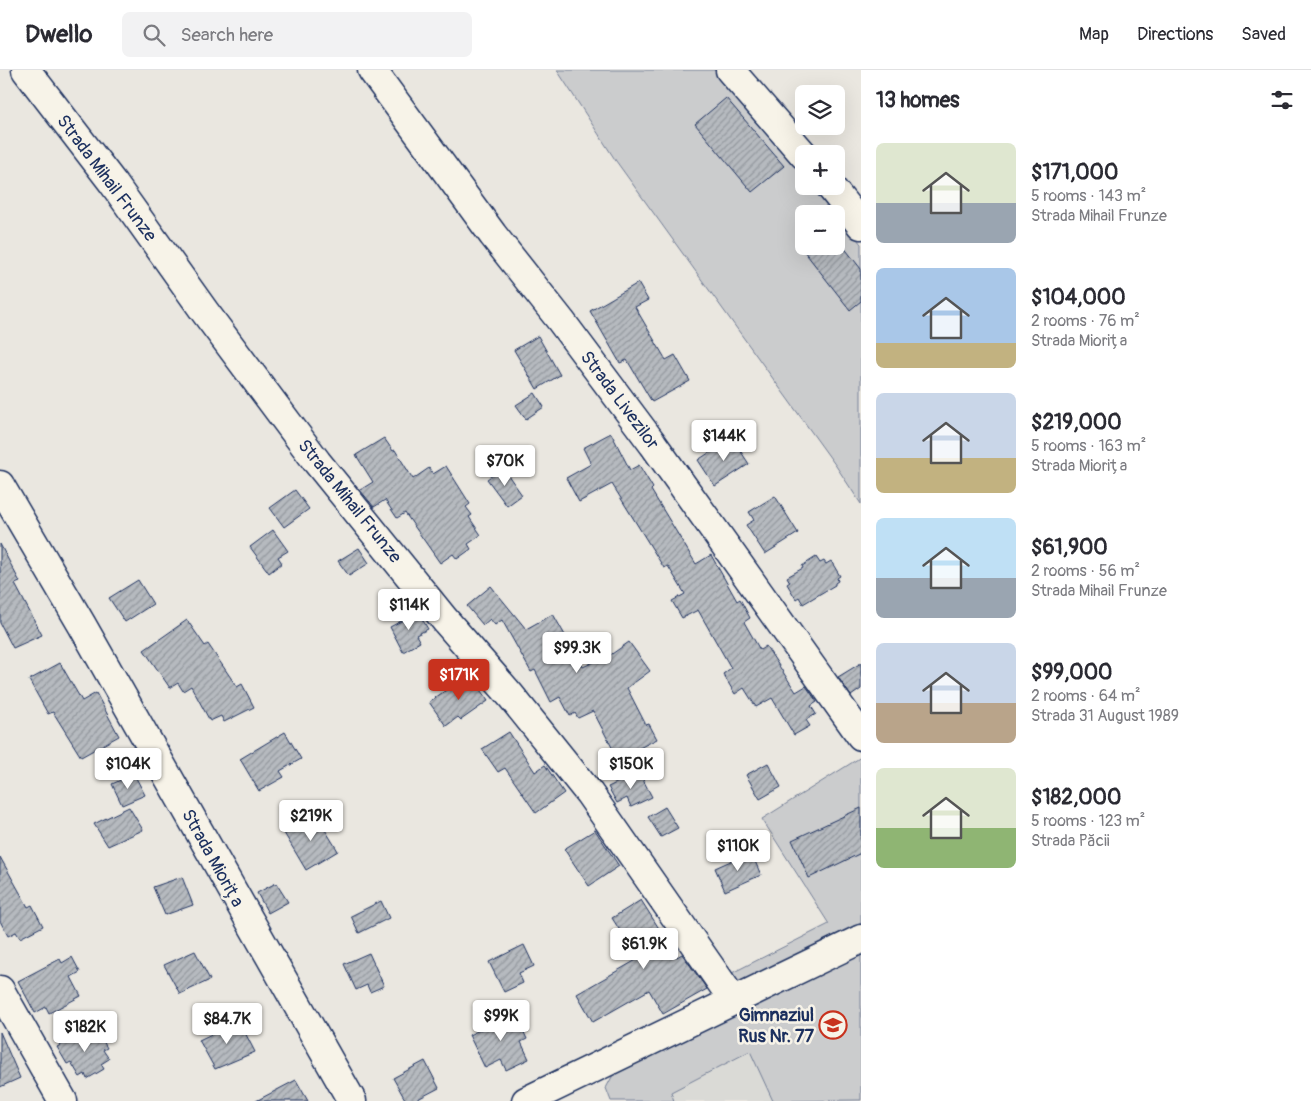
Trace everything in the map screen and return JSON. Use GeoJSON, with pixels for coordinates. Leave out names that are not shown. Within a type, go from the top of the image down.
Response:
{"type":"FeatureCollection","features":[{"type":"Feature","properties":{"kind":"street","name":"Strada Mihail Frunze"},"geometry":{"type":"LineString","coordinates":[[26,70],[113,183],[205,312],[318,462],[445,620],[511,696],[583,786],[734,1000]]}},
{"type":"Feature","properties":{"kind":"street","name":"Strada Livezilor"},"geometry":{"type":"LineString","coordinates":[[372,70],[492,235],[561,321],[654,444],[861,736]]}},
{"type":"Feature","properties":{"kind":"street"},"geometry":{"type":"LineString","coordinates":[[730,70],[795,146]]}},
{"type":"Feature","properties":{"kind":"street"},"geometry":{"type":"LineString","coordinates":[[837,195],[861,225]]}},
{"type":"Feature","properties":{"kind":"street","name":"Strada Miorița"},"geometry":{"type":"LineString","coordinates":[[0,485],[82,625],[352,1101]]}},
{"type":"Feature","properties":{"kind":"street"},"geometry":{"type":"LineString","coordinates":[[526,1101],[861,939]]}},
{"type":"Feature","properties":{"kind":"street"},"geometry":{"type":"LineString","coordinates":[[0,990],[63,1101]]}},
{"type":"Feature","properties":{"kind":"shaded area"},"geometry":{"type":"Polygon","coordinates":[[[557,70],[718,70],[795,163],[795,195],[821,195],[829,205],[795,205],[795,255],[845,255],[845,224],[861,244],[861,504],[836,466],[616,161],[557,70]]]}},
{"type":"Feature","properties":{"kind":"shaded area"},"geometry":{"type":"Polygon","coordinates":[[[861,757],[861,923],[738,984],[724,977],[829,924],[762,819],[861,757]]]}},
{"type":"Feature","properties":{"kind":"shaded area"},"geometry":{"type":"Polygon","coordinates":[[[861,954],[861,1100],[773,1101],[750,1051],[671,1092],[674,1101],[611,1101],[606,1088],[613,1075],[861,954]]]}},
{"type":"Feature","properties":{"kind":"shaded area","name":"Gimnaziul Rus Nr. 77"},"geometry":{"type":"Polygon","coordinates":[[[861,999],[861,1101],[674,1101],[671,1092],[750,1051],[861,999]]]}},
{"type":"Feature","properties":{"kind":"building"},"geometry":{"type":"Polygon","coordinates":[[[726,98],[784,166],[752,192],[695,124],[726,98]]]}},
{"type":"Feature","properties":{"kind":"building"},"geometry":{"type":"Polygon","coordinates":[[[845,249],[861,269],[861,301],[850,310],[807,255],[845,255],[845,249]]]}},
{"type":"Feature","properties":{"kind":"building"},"geometry":{"type":"Polygon","coordinates":[[[638,283],[648,300],[635,307],[666,360],[675,355],[690,381],[652,402],[627,360],[620,363],[590,311],[638,283]]]}},
{"type":"Feature","properties":{"kind":"building"},"geometry":{"type":"Polygon","coordinates":[[[538,336],[560,375],[537,389],[514,350],[538,336]]]}},
{"type":"Feature","properties":{"kind":"building"},"geometry":{"type":"Polygon","coordinates":[[[535,393],[544,407],[526,419],[516,405],[535,393]]]}},
{"type":"Feature","properties":{"kind":"building"},"geometry":{"type":"Polygon","coordinates":[[[611,433],[630,470],[639,465],[653,488],[651,490],[696,564],[711,555],[737,601],[740,599],[750,618],[744,622],[760,650],[766,646],[796,692],[806,686],[817,702],[811,706],[816,714],[806,720],[810,726],[794,735],[772,698],[756,707],[744,688],[735,694],[723,674],[731,668],[698,610],[682,618],[672,601],[685,594],[668,566],[664,568],[612,484],[579,502],[566,478],[591,464],[583,448],[611,433]]]}},
{"type":"Feature","properties":{"kind":"building"},"geometry":{"type":"Polygon","coordinates":[[[384,438],[393,451],[395,450],[413,479],[429,468],[433,474],[446,466],[470,504],[466,507],[472,515],[469,517],[481,535],[468,544],[471,549],[457,559],[453,554],[440,563],[405,513],[397,518],[385,500],[374,507],[360,490],[373,482],[356,455],[384,438]]]}},
{"type":"Feature","properties":{"kind":"building"},"geometry":{"type":"Polygon","coordinates":[[[732,438],[749,464],[715,486],[698,460],[732,438]]]}},
{"type":"Feature","properties":{"kind":"building"},"geometry":{"type":"Polygon","coordinates":[[[503,468],[522,495],[507,506],[487,479],[503,468]]]}},
{"type":"Feature","properties":{"kind":"building"},"geometry":{"type":"Polygon","coordinates":[[[295,490],[309,509],[284,527],[270,508],[295,490]]]}},
{"type":"Feature","properties":{"kind":"building"},"geometry":{"type":"Polygon","coordinates":[[[775,496],[798,533],[765,554],[746,525],[754,520],[749,512],[775,496]]]}},
{"type":"Feature","properties":{"kind":"building"},"geometry":{"type":"Polygon","coordinates":[[[273,530],[288,551],[278,557],[282,563],[269,573],[250,547],[273,530]]]}},
{"type":"Feature","properties":{"kind":"building"},"geometry":{"type":"Polygon","coordinates":[[[0,544],[20,582],[15,584],[42,635],[13,648],[0,623],[0,544]]]}},
{"type":"Feature","properties":{"kind":"building"},"geometry":{"type":"Polygon","coordinates":[[[359,548],[369,563],[349,576],[338,561],[359,548]]]}},
{"type":"Feature","properties":{"kind":"building"},"geometry":{"type":"Polygon","coordinates":[[[816,557],[820,563],[824,561],[826,564],[831,561],[840,576],[837,578],[838,581],[835,585],[803,604],[799,597],[796,599],[787,584],[790,582],[787,577],[803,568],[802,566],[816,557]]]}},
{"type":"Feature","properties":{"kind":"building"},"geometry":{"type":"Polygon","coordinates":[[[138,580],[153,604],[125,622],[109,598],[138,580]]]}},
{"type":"Feature","properties":{"kind":"building"},"geometry":{"type":"Polygon","coordinates":[[[491,586],[526,629],[553,614],[583,667],[598,660],[599,663],[629,642],[650,671],[627,688],[646,725],[649,724],[657,739],[618,759],[593,711],[578,718],[575,713],[570,716],[560,697],[551,702],[535,670],[531,672],[502,620],[495,625],[490,619],[483,625],[467,606],[491,586]]]}},
{"type":"Feature","properties":{"kind":"building"},"geometry":{"type":"Polygon","coordinates":[[[418,612],[428,629],[416,635],[420,642],[403,652],[390,627],[418,612]]]}},
{"type":"Feature","properties":{"kind":"building"},"geometry":{"type":"Polygon","coordinates":[[[187,620],[205,646],[208,644],[237,687],[242,684],[254,707],[224,722],[221,716],[210,721],[191,686],[183,691],[178,683],[170,688],[144,650],[187,620]]]}},
{"type":"Feature","properties":{"kind":"building"},"geometry":{"type":"Polygon","coordinates":[[[60,663],[82,701],[96,693],[119,736],[81,757],[53,712],[48,714],[29,680],[60,663]]]}},
{"type":"Feature","properties":{"kind":"building"},"geometry":{"type":"Polygon","coordinates":[[[861,663],[861,689],[851,696],[838,677],[861,663]]]}},
{"type":"Feature","properties":{"kind":"building"},"geometry":{"type":"Polygon","coordinates":[[[469,674],[488,701],[461,720],[458,717],[446,726],[429,702],[469,674]]]}},
{"type":"Feature","properties":{"kind":"building"},"geometry":{"type":"Polygon","coordinates":[[[285,732],[301,759],[280,771],[284,777],[259,791],[240,759],[285,732]]]}},
{"type":"Feature","properties":{"kind":"building"},"geometry":{"type":"Polygon","coordinates":[[[509,732],[535,772],[545,765],[564,793],[536,813],[505,768],[498,772],[482,749],[509,732]]]}},
{"type":"Feature","properties":{"kind":"building"},"geometry":{"type":"Polygon","coordinates":[[[768,763],[781,787],[760,799],[746,775],[768,763]]]}},
{"type":"Feature","properties":{"kind":"building"},"geometry":{"type":"Polygon","coordinates":[[[639,772],[652,797],[631,807],[627,798],[617,803],[608,787],[639,772]]]}},
{"type":"Feature","properties":{"kind":"building"},"geometry":{"type":"Polygon","coordinates":[[[134,774],[145,795],[122,805],[112,784],[134,774]]]}},
{"type":"Feature","properties":{"kind":"building"},"geometry":{"type":"Polygon","coordinates":[[[129,807],[143,830],[108,846],[94,824],[129,807]]]}},
{"type":"Feature","properties":{"kind":"building"},"geometry":{"type":"Polygon","coordinates":[[[665,807],[678,828],[661,837],[648,817],[665,807]]]}},
{"type":"Feature","properties":{"kind":"building"},"geometry":{"type":"Polygon","coordinates":[[[861,808],[861,853],[809,878],[792,840],[861,808]]]}},
{"type":"Feature","properties":{"kind":"building"},"geometry":{"type":"Polygon","coordinates":[[[316,815],[338,851],[306,870],[284,833],[316,815]]]}},
{"type":"Feature","properties":{"kind":"building"},"geometry":{"type":"Polygon","coordinates":[[[595,830],[619,866],[589,886],[564,849],[595,830]]]}},
{"type":"Feature","properties":{"kind":"building"},"geometry":{"type":"Polygon","coordinates":[[[751,852],[761,875],[725,891],[715,868],[751,852]]]}},
{"type":"Feature","properties":{"kind":"building"},"geometry":{"type":"Polygon","coordinates":[[[0,857],[28,907],[32,905],[43,926],[20,938],[16,932],[8,936],[0,921],[0,857]]]}},
{"type":"Feature","properties":{"kind":"building"},"geometry":{"type":"Polygon","coordinates":[[[182,877],[193,905],[165,915],[153,887],[182,877]]]}},
{"type":"Feature","properties":{"kind":"building"},"geometry":{"type":"Polygon","coordinates":[[[276,883],[288,902],[268,913],[257,893],[276,883]]]}},
{"type":"Feature","properties":{"kind":"building"},"geometry":{"type":"Polygon","coordinates":[[[641,900],[677,957],[682,954],[707,989],[663,1014],[649,990],[593,1022],[577,994],[638,959],[612,918],[641,900]]]}},
{"type":"Feature","properties":{"kind":"building"},"geometry":{"type":"Polygon","coordinates":[[[381,901],[389,918],[359,933],[351,916],[381,901]]]}},
{"type":"Feature","properties":{"kind":"building"},"geometry":{"type":"Polygon","coordinates":[[[524,945],[534,966],[519,973],[523,983],[504,992],[489,962],[524,945]]]}},
{"type":"Feature","properties":{"kind":"building"},"geometry":{"type":"Polygon","coordinates":[[[195,951],[210,980],[180,994],[164,965],[195,951]]]}},
{"type":"Feature","properties":{"kind":"building"},"geometry":{"type":"Polygon","coordinates":[[[369,953],[384,986],[370,992],[367,985],[356,990],[344,964],[369,953]]]}},
{"type":"Feature","properties":{"kind":"building"},"geometry":{"type":"Polygon","coordinates":[[[72,957],[80,972],[71,977],[81,996],[49,1013],[46,1007],[35,1013],[18,981],[60,959],[62,963],[72,957]]]}},
{"type":"Feature","properties":{"kind":"building"},"geometry":{"type":"Polygon","coordinates":[[[513,1009],[527,1039],[521,1042],[529,1059],[506,1070],[501,1060],[485,1068],[469,1035],[494,1023],[492,1019],[513,1009]]]}},
{"type":"Feature","properties":{"kind":"building"},"geometry":{"type":"Polygon","coordinates":[[[239,1021],[255,1052],[215,1069],[199,1040],[239,1021]]]}},
{"type":"Feature","properties":{"kind":"building"},"geometry":{"type":"Polygon","coordinates":[[[95,1026],[107,1048],[103,1050],[109,1059],[101,1064],[104,1069],[87,1079],[85,1074],[80,1077],[71,1062],[67,1064],[57,1047],[95,1026]]]}},
{"type":"Feature","properties":{"kind":"building"},"geometry":{"type":"Polygon","coordinates":[[[0,1032],[20,1078],[0,1087],[0,1032]]]}},
{"type":"Feature","properties":{"kind":"building"},"geometry":{"type":"Polygon","coordinates":[[[425,1061],[439,1088],[414,1101],[406,1101],[393,1078],[425,1061]]]}},
{"type":"Feature","properties":{"kind":"building"},"geometry":{"type":"Polygon","coordinates":[[[296,1080],[308,1101],[256,1101],[296,1080]]]}},
{"type":"Feature","properties":{"kind":"place","name":"Gimnaziul Rus Nr. 77"},"geometry":{"type":"Point","coordinates":[833,1025]}}]}
